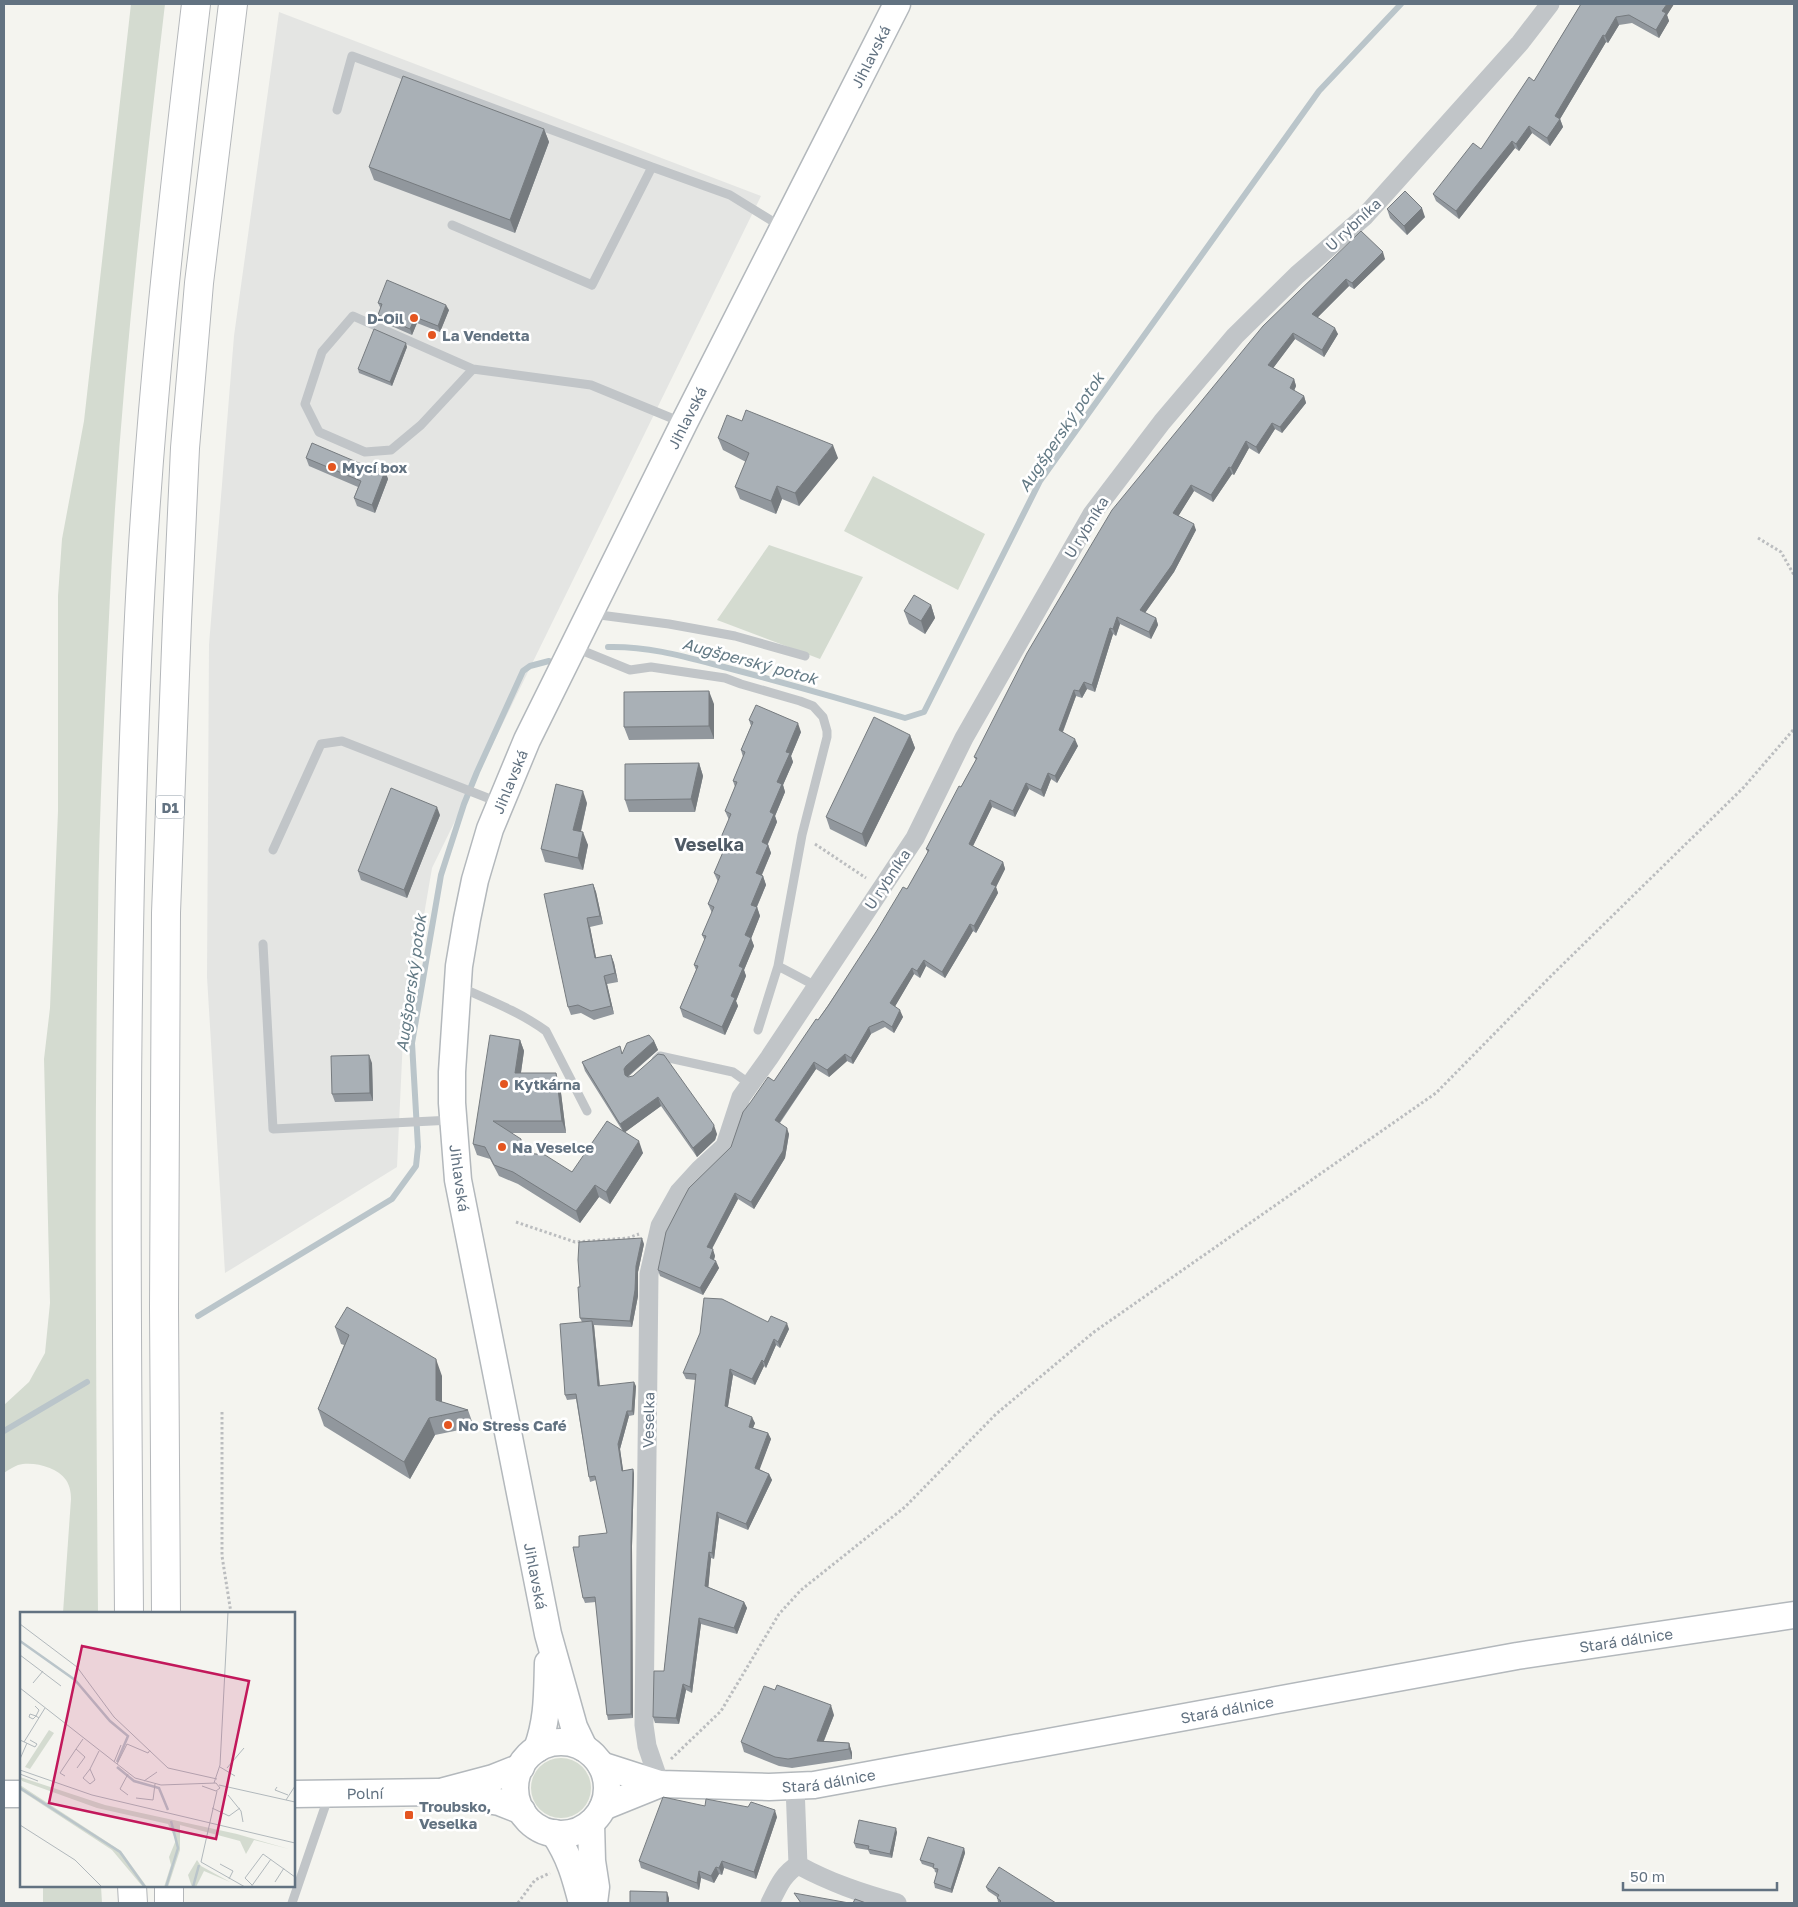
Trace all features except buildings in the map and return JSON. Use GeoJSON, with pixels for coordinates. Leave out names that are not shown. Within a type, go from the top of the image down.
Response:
{"type":"FeatureCollection","features":[{"type":"Feature","properties":{"kind":"highway"},"geometry":{"type":"LineString","coordinates":[[129,1612],[126,1311],[128,913],[139,616],[150,446],[165,274],[196,4]]}},
{"type":"Feature","properties":{"kind":"highway","name":"D1"},"geometry":{"type":"LineString","coordinates":[[166,1612],[164,1307],[166,923],[177,621],[185,448],[199,283],[233,4]]}},
{"type":"Feature","properties":{"kind":"highway"},"geometry":{"type":"LineString","coordinates":[[132,1887],[132,1903]]}},
{"type":"Feature","properties":{"kind":"highway"},"geometry":{"type":"LineString","coordinates":[[169,1887],[169,1903]]}},
{"type":"Feature","properties":{"kind":"main road","name":"Jihlavská"},"geometry":{"type":"LineString","coordinates":[[594,1903],[596,1887],[592,1861],[597,1815],[607,1793],[606,1778],[574,1727],[548,1634],[458,1180],[441,1121],[452,1072],[458,987],[467,918],[475,880],[490,829],[489,798],[527,740],[782,227],[897,4]]}},
{"type":"Feature","properties":{"kind":"main road","name":"Stará dálnice"},"geometry":{"type":"LineString","coordinates":[[593,1756],[660,1784],[795,1786],[834,1782],[1518,1656],[1794,1615]]}},
{"type":"Feature","properties":{"kind":"main road","name":"Jihlavská"},"geometry":{"type":"LineString","coordinates":[[522,1811],[516,1796],[516,1781],[543,1732],[547,1712],[548,1634]]}},
{"type":"Feature","properties":{"kind":"main road"},"geometry":{"type":"LineString","coordinates":[[529,1758],[549,1744],[561,1742],[573,1743],[593,1756]]}},
{"type":"Feature","properties":{"kind":"main road","name":"Polní"},"geometry":{"type":"LineString","coordinates":[[438,1792],[493,1778],[529,1758]]}},
{"type":"Feature","properties":{"kind":"main road","name":"Stará dálnice"},"geometry":{"type":"LineString","coordinates":[[597,1815],[660,1784]]}},
{"type":"Feature","properties":{"kind":"main road","name":"Polní"},"geometry":{"type":"LineString","coordinates":[[295,1794],[438,1792],[498,1802],[522,1811]]}},
{"type":"Feature","properties":{"kind":"main road"},"geometry":{"type":"LineString","coordinates":[[4,1794],[20,1794]]}},
{"type":"Feature","properties":{"kind":"main road"},"geometry":{"type":"LineString","coordinates":[[522,1811],[530,1821],[541,1829],[554,1833],[574,1832],[597,1815]]}},
{"type":"Feature","properties":{"kind":"main road"},"geometry":{"type":"LineString","coordinates":[[554,1833],[572,1865],[582,1903]]}},
{"type":"Feature","properties":{"kind":"street","name":"U rybníka"},"geometry":{"type":"LineString","coordinates":[[750,1084],[915,838],[969,730],[1092,514],[1162,422],[1235,336],[1297,275],[1365,216],[1520,43],[1550,4]]}},
{"type":"Feature","properties":{"kind":"street","name":"Veselka"},"geometry":{"type":"LineString","coordinates":[[660,1784],[647,1746],[644,1725],[650,1274],[660,1226],[679,1192],[725,1146],[738,1103],[750,1084]]}},
{"type":"Feature","properties":{"kind":"street"},"geometry":{"type":"LineString","coordinates":[[795,1786],[798,1864]]}},
{"type":"Feature","properties":{"kind":"street"},"geometry":{"type":"LineString","coordinates":[[770,1903],[782,1879],[798,1864]]}},
{"type":"Feature","properties":{"kind":"street"},"geometry":{"type":"LineString","coordinates":[[798,1864],[826,1880],[856,1892],[897,1903]]}},
{"type":"Feature","properties":{"kind":"lane"},"geometry":{"type":"LineString","coordinates":[[337,110],[352,56],[730,195],[782,227]]}},
{"type":"Feature","properties":{"kind":"lane"},"geometry":{"type":"LineString","coordinates":[[452,225],[592,285],[652,167]]}},
{"type":"Feature","properties":{"kind":"lane"},"geometry":{"type":"LineString","coordinates":[[473,369],[421,425],[390,450],[365,452],[319,432],[305,404],[322,352],[352,316],[473,369],[591,385],[684,423]]}},
{"type":"Feature","properties":{"kind":"lane"},"geometry":{"type":"LineString","coordinates":[[590,614],[669,624],[735,636],[805,656]]}},
{"type":"Feature","properties":{"kind":"lane"},"geometry":{"type":"LineString","coordinates":[[574,647],[630,670],[651,667],[725,678],[813,706],[826,724],[827,737],[802,835],[778,966],[758,1030]]}},
{"type":"Feature","properties":{"kind":"lane"},"geometry":{"type":"LineString","coordinates":[[273,850],[321,744],[342,742],[489,798]]}},
{"type":"Feature","properties":{"kind":"lane"},"geometry":{"type":"LineString","coordinates":[[263,944],[273,1130],[441,1121]]}},
{"type":"Feature","properties":{"kind":"lane"},"geometry":{"type":"LineString","coordinates":[[778,966],[816,986]]}},
{"type":"Feature","properties":{"kind":"lane"},"geometry":{"type":"LineString","coordinates":[[458,987],[500,1004],[546,1031],[587,1111]]}},
{"type":"Feature","properties":{"kind":"lane"},"geometry":{"type":"LineString","coordinates":[[646,1068],[660,1056],[733,1072],[750,1084]]}},
{"type":"Feature","properties":{"kind":"lane"},"geometry":{"type":"LineString","coordinates":[[292,1903],[329,1795]]}},
{"type":"Feature","properties":{"kind":"path"},"geometry":{"type":"LineString","coordinates":[[1758,538],[1781,552],[1794,575]]}},
{"type":"Feature","properties":{"kind":"path"},"geometry":{"type":"LineString","coordinates":[[685,1746],[721,1711],[779,1614],[801,1590],[905,1507],[996,1414],[1094,1332],[1436,1093],[1553,974],[1744,787],[1794,729]]}},
{"type":"Feature","properties":{"kind":"path"},"geometry":{"type":"LineString","coordinates":[[802,835],[880,888]]}},
{"type":"Feature","properties":{"kind":"path"},"geometry":{"type":"LineString","coordinates":[[516,1222],[575,1242],[628,1238],[660,1226]]}},
{"type":"Feature","properties":{"kind":"path"},"geometry":{"type":"LineString","coordinates":[[222,1412],[222,1556],[231,1612]]}},
{"type":"Feature","properties":{"kind":"path"},"geometry":{"type":"LineString","coordinates":[[518,1903],[535,1880],[553,1872]]}},
{"type":"Feature","properties":{"kind":"shaded area"},"geometry":{"type":"Polygon","coordinates":[[[131,4],[165,4],[124,387],[113,540],[102,767],[96,1091],[98,1612],[63,1612],[71,1499],[69,1487],[62,1475],[44,1466],[18,1465],[4,1473],[4,1405],[29,1382],[45,1353],[50,1303],[44,1059],[50,1008],[58,811],[58,596],[62,539],[84,421],[131,4]]]}},
{"type":"Feature","properties":{"kind":"shaded area"},"geometry":{"type":"Polygon","coordinates":[[[279,12],[761,196],[432,868],[403,1038],[397,1167],[225,1273],[207,977],[209,645],[234,336],[279,12]]]}},
{"type":"Feature","properties":{"kind":"shaded area"},"geometry":{"type":"Polygon","coordinates":[[[873,476],[985,534],[958,590],[844,531],[873,476]]]}},
{"type":"Feature","properties":{"kind":"shaded area"},"geometry":{"type":"Polygon","coordinates":[[[769,545],[863,577],[820,659],[717,620],[769,545]]]}},
{"type":"Feature","properties":{"kind":"shaded area"},"geometry":{"type":"Polygon","coordinates":[[[555,1758],[567,1758],[578,1763],[586,1771],[591,1782],[589,1800],[578,1813],[567,1818],[555,1818],[544,1813],[536,1805],[531,1794],[531,1782],[536,1771],[544,1763],[555,1758]]]}},
{"type":"Feature","properties":{"kind":"shaded area"},"geometry":{"type":"Polygon","coordinates":[[[43,1887],[101,1887],[102,1903],[43,1903],[43,1887]]]}},
{"type":"Feature","properties":{"kind":"waterway","name":"Augšperský potok"},"geometry":{"type":"LineString","coordinates":[[608,647],[638,648],[681,656],[792,685],[905,718],[924,712],[1040,481],[1319,91],[1401,4]]}},
{"type":"Feature","properties":{"kind":"waterway","name":"Augšperský potok"},"geometry":{"type":"LineString","coordinates":[[198,1316],[392,1199],[416,1166],[418,1147],[412,1043],[441,875],[464,804],[523,671],[530,666],[549,661]]}},
{"type":"Feature","properties":{"kind":"waterway","name":"Augšperský potok"},"geometry":{"type":"LineString","coordinates":[[4,1431],[87,1382]]}},
{"type":"Feature","properties":{"kind":"place","name":"D-Oil"},"geometry":{"type":"Point","coordinates":[414,318]}},
{"type":"Feature","properties":{"kind":"place","name":"La Vendetta"},"geometry":{"type":"Point","coordinates":[432,335]}},
{"type":"Feature","properties":{"kind":"place","name":"Mycí box"},"geometry":{"type":"Point","coordinates":[332,467]}},
{"type":"Feature","properties":{"kind":"place","name":"Kytkárna"},"geometry":{"type":"Point","coordinates":[504,1084]}},
{"type":"Feature","properties":{"kind":"place","name":"Na Veselce"},"geometry":{"type":"Point","coordinates":[502,1147]}},
{"type":"Feature","properties":{"kind":"place","name":"No Stress Café"},"geometry":{"type":"Point","coordinates":[448,1425]}},
{"type":"Feature","properties":{"kind":"place","name":"Troubsko, Veselka"},"geometry":{"type":"Point","coordinates":[409,1815]}},
{"type":"Feature","properties":{"kind":"district","name":"Veselka"},"geometry":{"type":"Point","coordinates":[709,844]}}]}
